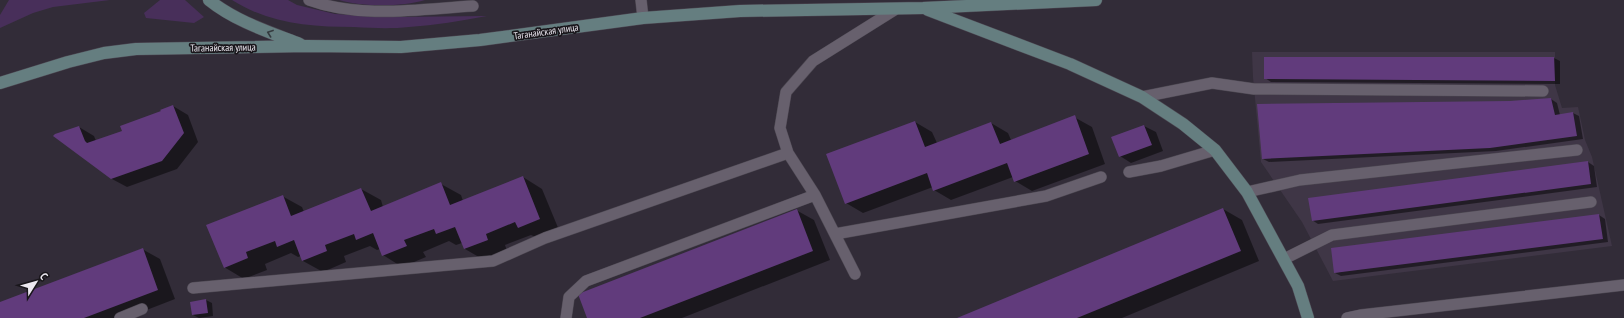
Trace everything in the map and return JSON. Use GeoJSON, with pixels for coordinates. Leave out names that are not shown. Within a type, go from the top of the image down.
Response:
{"type":"FeatureCollection","features":[{"type":"Feature","properties":{"kind":"main road"},"geometry":{"type":"LineString","coordinates":[[208,0],[218,7],[260,29],[307,46]]}},
{"type":"Feature","properties":{"kind":"main road","name":"Таганайская улица"},"geometry":{"type":"LineString","coordinates":[[0,83],[97,55],[136,49],[307,46],[401,47],[480,40],[642,18],[740,11],[896,9],[1096,0]]}},
{"type":"Feature","properties":{"kind":"main road"},"geometry":{"type":"LineString","coordinates":[[924,8],[1070,64],[1142,98],[1183,124],[1215,150],[1247,192],[1298,286],[1308,318]]}},
{"type":"Feature","properties":{"kind":"lane"},"geometry":{"type":"LineString","coordinates":[[309,0],[345,9],[381,11],[473,6]]}},
{"type":"Feature","properties":{"kind":"lane"},"geometry":{"type":"LineString","coordinates":[[641,0],[642,18]]}},
{"type":"Feature","properties":{"kind":"lane"},"geometry":{"type":"LineString","coordinates":[[855,274],[815,195],[788,152],[780,128],[786,92],[813,61],[896,9]]}},
{"type":"Feature","properties":{"kind":"lane"},"geometry":{"type":"LineString","coordinates":[[1142,98],[1212,83],[1254,89],[1543,91]]}},
{"type":"Feature","properties":{"kind":"lane"},"geometry":{"type":"LineString","coordinates":[[1129,172],[1161,166],[1215,150]]}},
{"type":"Feature","properties":{"kind":"lane"},"geometry":{"type":"LineString","coordinates":[[1247,192],[1300,180],[1577,150]]}},
{"type":"Feature","properties":{"kind":"lane"},"geometry":{"type":"LineString","coordinates":[[193,288],[493,261],[545,238],[788,152]]}},
{"type":"Feature","properties":{"kind":"lane"},"geometry":{"type":"LineString","coordinates":[[835,234],[1046,196],[1101,177]]}},
{"type":"Feature","properties":{"kind":"lane"},"geometry":{"type":"LineString","coordinates":[[566,318],[569,297],[586,281],[815,195]]}},
{"type":"Feature","properties":{"kind":"lane"},"geometry":{"type":"LineString","coordinates":[[1284,259],[1332,235],[1591,202]]}},
{"type":"Feature","properties":{"kind":"lane"},"geometry":{"type":"LineString","coordinates":[[1347,318],[1361,315],[1624,284]]}},
{"type":"Feature","properties":{"kind":"lane"},"geometry":{"type":"LineString","coordinates":[[120,318],[142,310]]}},
{"type":"Feature","properties":{"kind":"shaded area"},"geometry":{"type":"Polygon","coordinates":[[[9,0],[110,0],[53,7],[33,13],[0,28],[0,15],[9,0]]]}},
{"type":"Feature","properties":{"kind":"shaded area"},"geometry":{"type":"Polygon","coordinates":[[[160,0],[185,0],[204,17],[194,23],[146,18],[144,13],[160,0]]]}},
{"type":"Feature","properties":{"kind":"shaded area"},"geometry":{"type":"Polygon","coordinates":[[[232,0],[288,0],[297,5],[335,14],[393,17],[487,16],[448,23],[402,28],[306,25],[276,19],[261,14],[232,0]]]}},
{"type":"Feature","properties":{"kind":"shaded area"},"geometry":{"type":"Polygon","coordinates":[[[339,0],[425,0],[394,5],[370,5],[339,0]]]}},
{"type":"Feature","properties":{"kind":"shaded area"},"geometry":{"type":"Polygon","coordinates":[[[1252,52],[1555,52],[1555,85],[1562,108],[1578,107],[1585,140],[1592,157],[1612,246],[1333,281],[1302,222],[1261,162],[1252,52]]]}},
{"type":"Feature","properties":{"kind":"building"},"geometry":{"type":"Polygon","coordinates":[[[1264,57],[1554,57],[1555,81],[1264,79],[1264,57]]]}},
{"type":"Feature","properties":{"kind":"building"},"geometry":{"type":"Polygon","coordinates":[[[1551,98],[1555,115],[1573,112],[1577,136],[1490,148],[1262,159],[1257,104],[1510,101],[1551,98]]]}},
{"type":"Feature","properties":{"kind":"building"},"geometry":{"type":"Polygon","coordinates":[[[173,105],[184,133],[162,161],[111,179],[53,136],[79,126],[87,143],[122,131],[120,126],[173,105]]]}},
{"type":"Feature","properties":{"kind":"building"},"geometry":{"type":"Polygon","coordinates":[[[1075,115],[1089,154],[1014,182],[1007,163],[933,191],[927,173],[845,204],[826,154],[915,121],[925,147],[991,122],[1000,144],[1075,115]]]}},
{"type":"Feature","properties":{"kind":"building"},"geometry":{"type":"Polygon","coordinates":[[[1144,125],[1152,145],[1119,157],[1111,137],[1144,125]]]}},
{"type":"Feature","properties":{"kind":"building"},"geometry":{"type":"Polygon","coordinates":[[[1588,161],[1591,184],[1312,221],[1308,198],[1588,161]]]}},
{"type":"Feature","properties":{"kind":"building"},"geometry":{"type":"Polygon","coordinates":[[[523,176],[540,219],[518,228],[515,222],[486,234],[488,240],[464,249],[455,227],[436,234],[434,229],[404,240],[407,246],[382,256],[373,233],[356,240],[354,234],[325,245],[327,251],[302,261],[294,240],[277,247],[275,241],[246,252],[248,258],[224,268],[206,225],[283,195],[291,216],[361,188],[371,211],[441,182],[450,205],[523,176]]]}},
{"type":"Feature","properties":{"kind":"building"},"geometry":{"type":"Polygon","coordinates":[[[1223,208],[1241,251],[1077,318],[957,318],[1223,208]]]}},
{"type":"Feature","properties":{"kind":"building"},"geometry":{"type":"Polygon","coordinates":[[[797,209],[813,251],[640,318],[587,318],[578,294],[797,209]]]}},
{"type":"Feature","properties":{"kind":"building"},"geometry":{"type":"Polygon","coordinates":[[[1599,214],[1603,239],[1334,273],[1331,248],[1599,214]]]}},
{"type":"Feature","properties":{"kind":"building"},"geometry":{"type":"Polygon","coordinates":[[[143,248],[158,290],[84,318],[0,318],[0,302],[143,248]]]}},
{"type":"Feature","properties":{"kind":"building"},"geometry":{"type":"Polygon","coordinates":[[[206,299],[208,313],[192,315],[190,302],[206,299]]]}}]}
